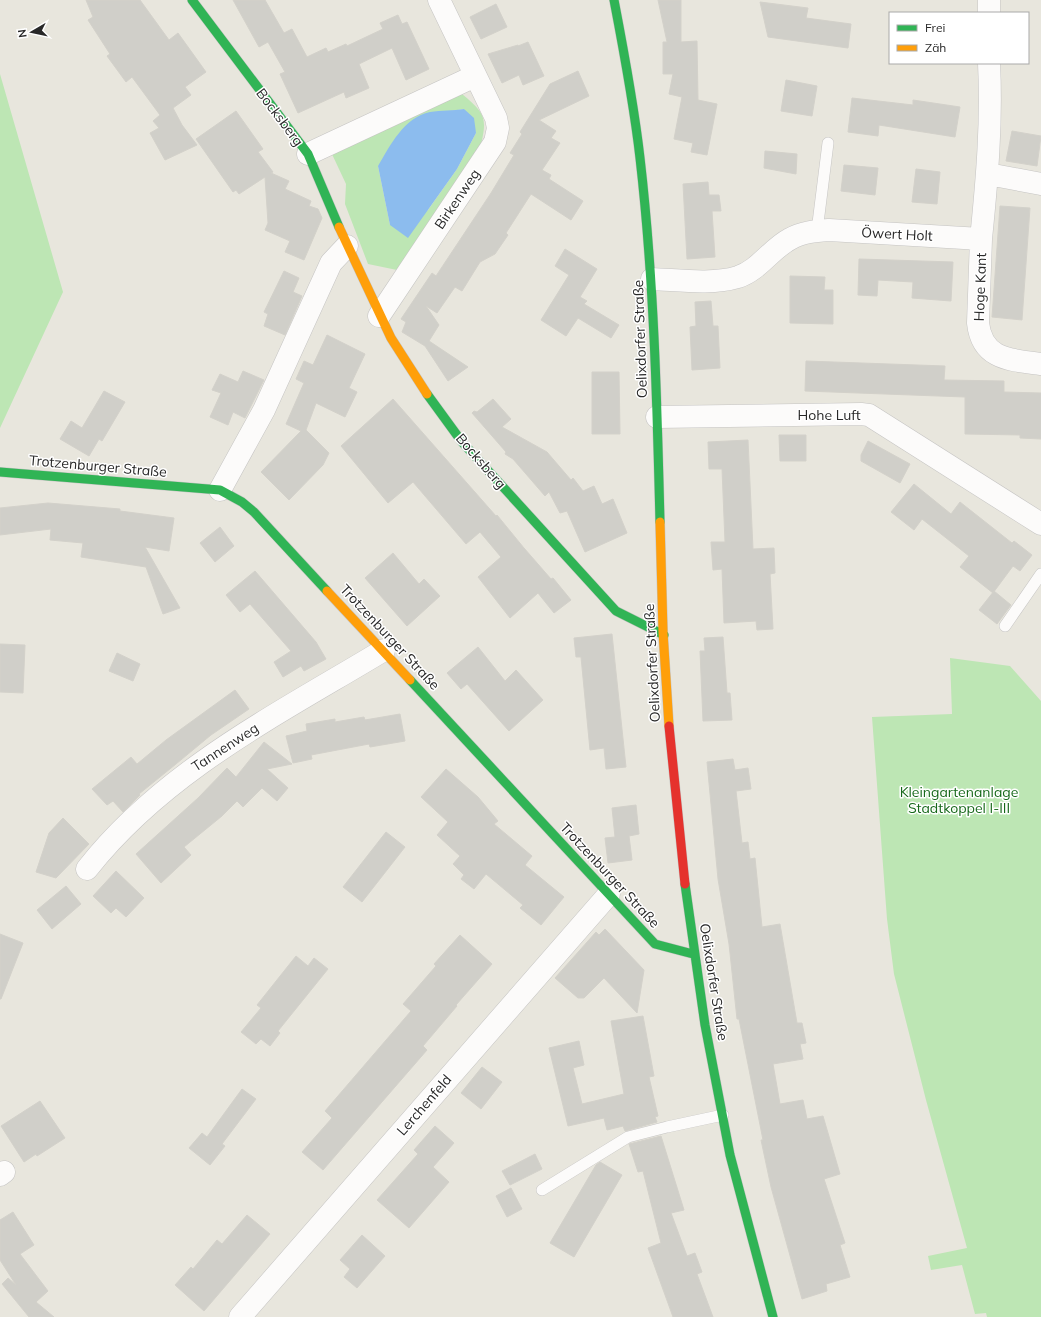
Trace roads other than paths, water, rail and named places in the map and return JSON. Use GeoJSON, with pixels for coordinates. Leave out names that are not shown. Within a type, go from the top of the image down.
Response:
{"type":"FeatureCollection","features":[{"type":"Feature","properties":{"kind":"street","name":"Bocksberg"},"geometry":{"type":"LineString","coordinates":[[192,0],[308,154],[347,246],[380,316],[416,378],[462,442],[616,611],[664,635]]}},
{"type":"Feature","properties":{"kind":"street","name":"Birkenweg"},"geometry":{"type":"LineString","coordinates":[[380,316],[495,142],[498,128],[496,118],[438,0]]}},
{"type":"Feature","properties":{"kind":"street","name":"Oelixdorfer Straße"},"geometry":{"type":"LineString","coordinates":[[614,0],[633,108],[647,211],[652,279],[664,635],[676,812],[693,954],[735,1174],[773,1317]]}},
{"type":"Feature","properties":{"kind":"street"},"geometry":{"type":"LineString","coordinates":[[989,0],[989,12]]}},
{"type":"Feature","properties":{"kind":"street"},"geometry":{"type":"LineString","coordinates":[[981,239],[988,174],[991,96],[989,64]]}},
{"type":"Feature","properties":{"kind":"street"},"geometry":{"type":"LineString","coordinates":[[308,154],[475,76]]}},
{"type":"Feature","properties":{"kind":"street"},"geometry":{"type":"LineString","coordinates":[[988,174],[1041,184]]}},
{"type":"Feature","properties":{"kind":"street","name":"Öwert Holt"},"geometry":{"type":"LineString","coordinates":[[652,279],[709,281],[738,276],[751,270],[789,239],[817,231],[829,230],[981,239]]}},
{"type":"Feature","properties":{"kind":"street","name":"Hoge Kant"},"geometry":{"type":"LineString","coordinates":[[981,239],[978,323],[979,334],[984,344],[992,352],[1002,357],[1041,364]]}},
{"type":"Feature","properties":{"kind":"street"},"geometry":{"type":"LineString","coordinates":[[220,490],[264,410],[295,340],[332,263],[347,246]]}},
{"type":"Feature","properties":{"kind":"street","name":"Hohe Luft"},"geometry":{"type":"LineString","coordinates":[[657,417],[869,415],[1041,524]]}},
{"type":"Feature","properties":{"kind":"street","name":"Trotzenburger Straße"},"geometry":{"type":"LineString","coordinates":[[0,472],[220,490],[242,502],[254,512],[384,650],[655,944],[693,954]]}},
{"type":"Feature","properties":{"kind":"street","name":"Tannenweg"},"geometry":{"type":"LineString","coordinates":[[87,869],[105,846],[194,767],[223,747],[384,650]]}},
{"type":"Feature","properties":{"kind":"street","name":"Lerchenfeld"},"geometry":{"type":"LineString","coordinates":[[240,1317],[609,894]]}},
{"type":"Feature","properties":{"kind":"lane"},"geometry":{"type":"LineString","coordinates":[[817,231],[828,142]]}},
{"type":"Feature","properties":{"kind":"lane"},"geometry":{"type":"LineString","coordinates":[[1006,626],[1041,574]]}},
{"type":"Feature","properties":{"kind":"lane"},"geometry":{"type":"LineString","coordinates":[[542,1190],[628,1137],[723,1116]]}},
{"type":"Feature","properties":{"kind":"water"},"geometry":{"type":"Polygon","coordinates":[[[464,109],[474,118],[476,133],[457,169],[408,238],[390,225],[378,166],[399,133],[413,120],[430,112],[464,109]]]}},
{"type":"Feature","properties":{"kind":"park label","name":"Kleingartenanlage Stadtkoppel I-III"},"geometry":{"type":"Point","coordinates":[959,800]}}]}
